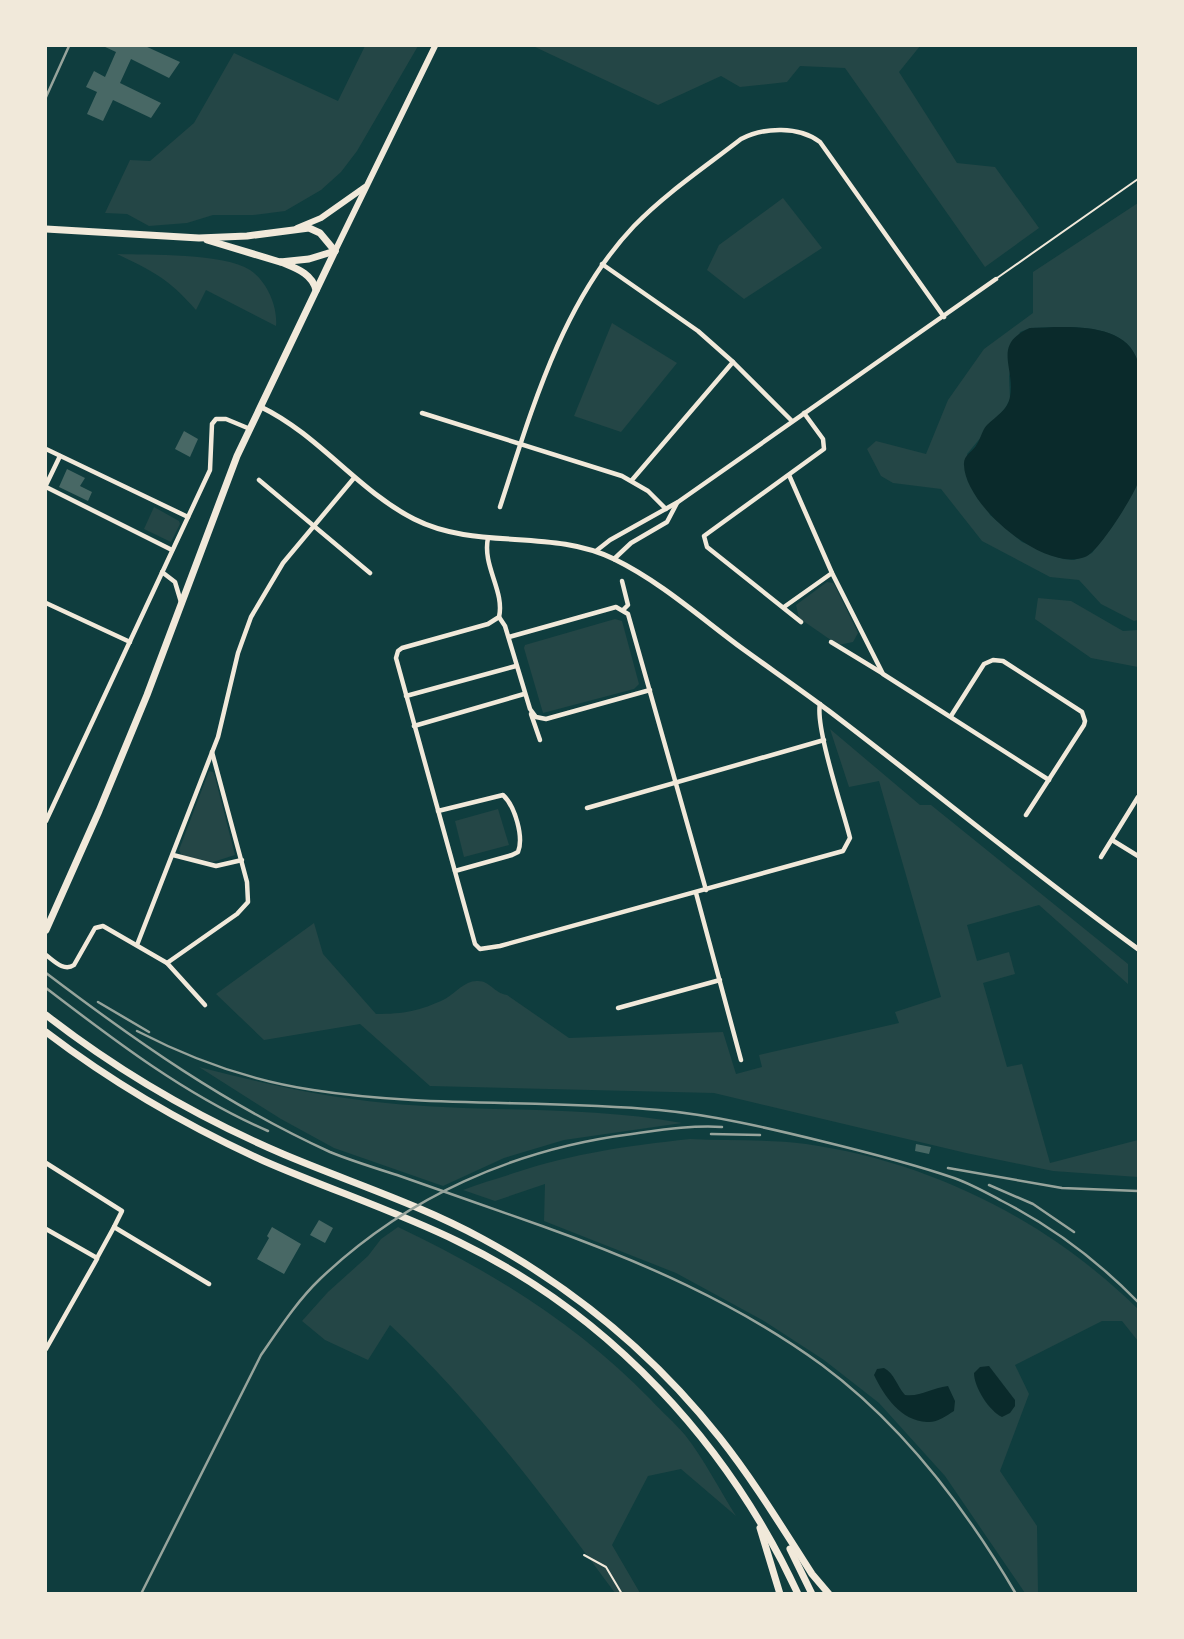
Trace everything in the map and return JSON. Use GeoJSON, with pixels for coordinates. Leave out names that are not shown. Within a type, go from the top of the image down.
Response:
{"type":"FeatureCollection","features":[{"type":"Feature","properties":{"kind":"main road"},"geometry":{"type":"LineString","coordinates":[[46,930],[147,695],[250,429],[435,46]]}},
{"type":"Feature","properties":{"kind":"main road"},"geometry":{"type":"LineString","coordinates":[[296,228],[321,218],[366,186]]}},
{"type":"Feature","properties":{"kind":"main road"},"geometry":{"type":"LineString","coordinates":[[46,229],[199,238],[247,236],[296,228],[315,229],[335,251]]}},
{"type":"Feature","properties":{"kind":"main road"},"geometry":{"type":"LineString","coordinates":[[199,238],[280,262],[305,273],[313,280],[317,291]]}},
{"type":"Feature","properties":{"kind":"main road"},"geometry":{"type":"LineString","coordinates":[[280,262],[309,259],[335,251]]}},
{"type":"Feature","properties":{"kind":"main road"},"geometry":{"type":"LineString","coordinates":[[46,1015],[111,1061],[190,1108],[281,1153],[466,1230],[556,1283],[628,1339],[676,1387],[720,1438],[777,1524],[829,1594]]}},
{"type":"Feature","properties":{"kind":"main road"},"geometry":{"type":"LineString","coordinates":[[46,1032],[118,1082],[213,1136],[262,1160],[460,1242],[546,1293],[619,1349],[672,1403],[724,1465],[782,1559],[797,1594]]}},
{"type":"Feature","properties":{"kind":"main road"},"geometry":{"type":"LineString","coordinates":[[756,1514],[780,1594]]}},
{"type":"Feature","properties":{"kind":"main road"},"geometry":{"type":"LineString","coordinates":[[777,1524],[811,1594]]}},
{"type":"Feature","properties":{"kind":"street"},"geometry":{"type":"LineString","coordinates":[[500,507],[520,444],[560,342],[602,264],[652,209],[741,139],[761,131],[779,130],[810,136],[824,147],[944,317]]}},
{"type":"Feature","properties":{"kind":"street"},"geometry":{"type":"LineString","coordinates":[[602,264],[698,331],[793,421]]}},
{"type":"Feature","properties":{"kind":"street"},"geometry":{"type":"LineString","coordinates":[[596,551],[610,540],[678,502],[996,279]]}},
{"type":"Feature","properties":{"kind":"street"},"geometry":{"type":"LineString","coordinates":[[632,480],[733,362]]}},
{"type":"Feature","properties":{"kind":"street"},"geometry":{"type":"LineString","coordinates":[[261,407],[289,421],[354,478],[393,508],[416,520],[439,529],[488,538],[570,544],[614,559],[688,606],[820,704],[1139,950]]}},
{"type":"Feature","properties":{"kind":"street"},"geometry":{"type":"LineString","coordinates":[[422,413],[632,480],[654,496],[666,509]]}},
{"type":"Feature","properties":{"kind":"street"},"geometry":{"type":"LineString","coordinates":[[801,622],[707,547],[704,537],[819,454],[825,446],[823,439],[804,413]]}},
{"type":"Feature","properties":{"kind":"street"},"geometry":{"type":"LineString","coordinates":[[46,821],[210,469],[214,421],[224,418],[250,429]]}},
{"type":"Feature","properties":{"kind":"street"},"geometry":{"type":"LineString","coordinates":[[46,449],[188,517]]}},
{"type":"Feature","properties":{"kind":"street"},"geometry":{"type":"LineString","coordinates":[[60,456],[46,486],[172,551]]}},
{"type":"Feature","properties":{"kind":"street"},"geometry":{"type":"LineString","coordinates":[[789,475],[832,573],[883,674]]}},
{"type":"Feature","properties":{"kind":"street"},"geometry":{"type":"LineString","coordinates":[[137,945],[212,752],[224,716],[238,653],[251,617],[278,570],[354,478]]}},
{"type":"Feature","properties":{"kind":"street"},"geometry":{"type":"LineString","coordinates":[[259,480],[370,573]]}},
{"type":"Feature","properties":{"kind":"street"},"geometry":{"type":"LineString","coordinates":[[614,559],[631,543],[667,522],[678,502]]}},
{"type":"Feature","properties":{"kind":"street"},"geometry":{"type":"LineString","coordinates":[[488,538],[487,557],[500,604],[499,617],[509,638],[540,740]]}},
{"type":"Feature","properties":{"kind":"street"},"geometry":{"type":"LineString","coordinates":[[162,572],[175,582],[181,597],[180,605]]}},
{"type":"Feature","properties":{"kind":"street"},"geometry":{"type":"LineString","coordinates":[[784,608],[832,573]]}},
{"type":"Feature","properties":{"kind":"street"},"geometry":{"type":"LineString","coordinates":[[622,581],[628,605],[623,610]]}},
{"type":"Feature","properties":{"kind":"street"},"geometry":{"type":"LineString","coordinates":[[46,603],[130,642]]}},
{"type":"Feature","properties":{"kind":"street"},"geometry":{"type":"LineString","coordinates":[[509,638],[616,607],[631,618],[706,890]]}},
{"type":"Feature","properties":{"kind":"street"},"geometry":{"type":"LineString","coordinates":[[499,617],[488,624],[402,648],[396,657],[475,944],[480,949],[500,946],[843,851],[850,838],[824,740],[818,712],[820,704]]}},
{"type":"Feature","properties":{"kind":"street"},"geometry":{"type":"LineString","coordinates":[[831,642],[1049,780]]}},
{"type":"Feature","properties":{"kind":"street"},"geometry":{"type":"LineString","coordinates":[[951,716],[984,664],[993,660],[1014,668],[1084,716],[1084,724],[1026,815]]}},
{"type":"Feature","properties":{"kind":"street"},"geometry":{"type":"LineString","coordinates":[[406,696],[516,666]]}},
{"type":"Feature","properties":{"kind":"street"},"geometry":{"type":"LineString","coordinates":[[530,709],[536,717],[546,719],[650,690]]}},
{"type":"Feature","properties":{"kind":"street"},"geometry":{"type":"LineString","coordinates":[[414,726],[524,694]]}},
{"type":"Feature","properties":{"kind":"street"},"geometry":{"type":"LineString","coordinates":[[587,808],[824,740]]}},
{"type":"Feature","properties":{"kind":"street"},"geometry":{"type":"LineString","coordinates":[[167,963],[245,907],[249,891],[212,752]]}},
{"type":"Feature","properties":{"kind":"street"},"geometry":{"type":"LineString","coordinates":[[438,811],[503,795],[510,803],[521,840],[518,852],[512,855],[455,871]]}},
{"type":"Feature","properties":{"kind":"street"},"geometry":{"type":"LineString","coordinates":[[1101,857],[1139,797]]}},
{"type":"Feature","properties":{"kind":"street"},"geometry":{"type":"LineString","coordinates":[[1112,840],[1139,856]]}},
{"type":"Feature","properties":{"kind":"street"},"geometry":{"type":"LineString","coordinates":[[173,855],[216,866],[242,860]]}},
{"type":"Feature","properties":{"kind":"street"},"geometry":{"type":"LineString","coordinates":[[696,893],[741,1060]]}},
{"type":"Feature","properties":{"kind":"street"},"geometry":{"type":"LineString","coordinates":[[46,955],[69,968],[74,965],[93,930],[103,926],[167,963],[205,1004]]}},
{"type":"Feature","properties":{"kind":"street"},"geometry":{"type":"LineString","coordinates":[[618,1007],[720,980]]}},
{"type":"Feature","properties":{"kind":"street"},"geometry":{"type":"LineString","coordinates":[[46,1163],[122,1211],[46,1349]]}},
{"type":"Feature","properties":{"kind":"street"},"geometry":{"type":"LineString","coordinates":[[114,1227],[209,1284]]}},
{"type":"Feature","properties":{"kind":"street"},"geometry":{"type":"LineString","coordinates":[[46,1229],[97,1258]]}},
{"type":"Feature","properties":{"kind":"lane"},"geometry":{"type":"LineString","coordinates":[[996,279],[1139,179]]}},
{"type":"Feature","properties":{"kind":"lane"},"geometry":{"type":"LineString","coordinates":[[584,1555],[606,1567],[622,1594]]}},
{"type":"Feature","properties":{"kind":"shaded area"},"geometry":{"type":"Polygon","coordinates":[[[365,46],[418,46],[357,151],[341,172],[321,190],[285,211],[253,215],[213,215],[187,223],[149,226],[127,214],[105,213],[130,160],[150,161],[194,123],[234,53],[338,101],[365,46]]]}},
{"type":"Feature","properties":{"kind":"shaded area"},"geometry":{"type":"Polygon","coordinates":[[[533,46],[920,46],[899,72],[957,163],[995,167],[1039,228],[985,267],[845,68],[800,66],[787,82],[740,87],[721,76],[658,105],[533,46]]]}},
{"type":"Feature","properties":{"kind":"shaded area"},"geometry":{"type":"Polygon","coordinates":[[[783,198],[822,248],[744,299],[707,270],[719,245],[783,198]]]}},
{"type":"Feature","properties":{"kind":"shaded area"},"geometry":{"type":"Polygon","coordinates":[[[1138,203],[1138,362],[1131,348],[1120,339],[1092,329],[1030,328],[1020,332],[1009,376],[1010,399],[967,454],[990,515],[1022,542],[1063,559],[1074,560],[1092,553],[1112,527],[1138,482],[1138,620],[1134,621],[1101,604],[1079,580],[1050,577],[982,541],[941,489],[893,483],[881,476],[867,449],[876,441],[926,454],[948,400],[984,349],[1033,313],[1033,272],[1138,203]]]}},
{"type":"Feature","properties":{"kind":"shaded area"},"geometry":{"type":"Polygon","coordinates":[[[117,254],[186,256],[238,264],[262,281],[275,311],[276,326],[206,290],[196,310],[160,277],[117,254]]]}},
{"type":"Feature","properties":{"kind":"shaded area"},"geometry":{"type":"Polygon","coordinates":[[[612,323],[677,363],[621,432],[574,416],[612,323]]]}},
{"type":"Feature","properties":{"kind":"shaded area"},"geometry":{"type":"Polygon","coordinates":[[[1076,327],[1108,333],[1131,348],[1138,362],[1138,481],[1114,524],[1098,546],[1085,557],[1068,559],[1049,555],[1029,546],[1010,532],[978,499],[968,481],[964,465],[985,427],[1009,402],[1011,386],[1008,350],[1018,335],[1030,328],[1076,327]]]}},
{"type":"Feature","properties":{"kind":"shaded area"},"geometry":{"type":"Polygon","coordinates":[[[154,507],[179,521],[171,542],[144,529],[154,507]]]}},
{"type":"Feature","properties":{"kind":"shaded area"},"geometry":{"type":"Polygon","coordinates":[[[827,582],[835,586],[858,633],[853,642],[838,645],[799,618],[796,605],[827,582]]]}},
{"type":"Feature","properties":{"kind":"shaded area"},"geometry":{"type":"Polygon","coordinates":[[[1038,598],[1071,601],[1123,631],[1138,630],[1138,667],[1091,658],[1035,619],[1038,598]]]}},
{"type":"Feature","properties":{"kind":"shaded area"},"geometry":{"type":"Polygon","coordinates":[[[615,619],[622,621],[639,684],[634,689],[543,713],[525,645],[615,619]]]}},
{"type":"Feature","properties":{"kind":"shaded area"},"geometry":{"type":"Polygon","coordinates":[[[830,729],[920,805],[931,805],[1128,964],[1128,984],[1039,905],[967,925],[977,961],[1009,952],[1015,974],[983,983],[1007,1067],[1022,1064],[1050,1163],[1138,1140],[1138,1177],[1053,1171],[714,1093],[430,1086],[360,1024],[264,1040],[216,994],[314,923],[323,954],[376,1014],[420,1009],[445,999],[473,981],[482,982],[507,995],[569,1038],[723,1032],[736,1074],[762,1067],[759,1055],[899,1023],[895,1012],[941,997],[879,781],[849,787],[830,729]]]}},
{"type":"Feature","properties":{"kind":"shaded area"},"geometry":{"type":"Polygon","coordinates":[[[209,771],[213,772],[215,777],[235,855],[213,862],[182,856],[179,850],[209,771]]]}},
{"type":"Feature","properties":{"kind":"shaded area"},"geometry":{"type":"Polygon","coordinates":[[[498,809],[509,845],[464,857],[455,821],[498,809]]]}},
{"type":"Feature","properties":{"kind":"shaded area"},"geometry":{"type":"Polygon","coordinates":[[[199,1067],[292,1089],[362,1100],[423,1106],[571,1111],[682,1123],[564,1140],[504,1158],[443,1186],[334,1148],[281,1119],[199,1067]]]}},
{"type":"Feature","properties":{"kind":"shaded area"},"geometry":{"type":"Polygon","coordinates":[[[690,1139],[806,1144],[898,1165],[943,1181],[986,1200],[1027,1223],[1103,1277],[1138,1309],[1138,1341],[1122,1321],[1102,1321],[1015,1365],[1029,1394],[1000,1471],[1037,1526],[1038,1593],[1025,1593],[945,1476],[879,1403],[824,1360],[764,1321],[676,1273],[544,1221],[545,1184],[495,1201],[463,1190],[580,1155],[690,1139]]]}},
{"type":"Feature","properties":{"kind":"shaded area"},"geometry":{"type":"Polygon","coordinates":[[[398,1227],[501,1282],[564,1324],[594,1348],[685,1435],[736,1516],[681,1469],[648,1476],[612,1545],[640,1593],[615,1593],[481,1420],[390,1325],[368,1360],[325,1340],[302,1321],[328,1292],[368,1256],[381,1239],[398,1227]]]}},
{"type":"Feature","properties":{"kind":"shaded area"},"geometry":{"type":"Polygon","coordinates":[[[989,1366],[1015,1400],[1015,1406],[1010,1413],[1002,1417],[987,1404],[975,1379],[974,1373],[980,1367],[989,1366]]]}},
{"type":"Feature","properties":{"kind":"shaded area"},"geometry":{"type":"Polygon","coordinates":[[[884,1368],[905,1395],[916,1395],[948,1386],[955,1401],[954,1411],[931,1422],[909,1417],[894,1406],[878,1383],[874,1375],[877,1369],[884,1368]]]}},
{"type":"Feature","properties":{"kind":"building"},"geometry":{"type":"Polygon","coordinates":[[[103,46],[145,46],[180,62],[169,78],[131,59],[120,83],[161,103],[151,118],[113,100],[103,121],[87,114],[97,92],[86,87],[94,71],[105,77],[116,52],[103,46]]]}},
{"type":"Feature","properties":{"kind":"building"},"geometry":{"type":"Polygon","coordinates":[[[184,431],[198,439],[190,457],[175,449],[184,431]]]}},
{"type":"Feature","properties":{"kind":"building"},"geometry":{"type":"Polygon","coordinates":[[[67,469],[85,478],[80,486],[92,492],[88,501],[59,487],[67,469]]]}},
{"type":"Feature","properties":{"kind":"building"},"geometry":{"type":"Polygon","coordinates":[[[916,1144],[931,1147],[929,1154],[915,1151],[916,1144]]]}},
{"type":"Feature","properties":{"kind":"building"},"geometry":{"type":"Polygon","coordinates":[[[319,1220],[333,1228],[325,1243],[310,1235],[319,1220]]]}},
{"type":"Feature","properties":{"kind":"building"},"geometry":{"type":"Polygon","coordinates":[[[272,1227],[301,1244],[284,1274],[257,1259],[272,1227]]]}},
{"type":"Feature","properties":{"kind":"railway"},"geometry":{"type":"LineString","coordinates":[[46,97],[69,46]]}},
{"type":"Feature","properties":{"kind":"railway"},"geometry":{"type":"LineString","coordinates":[[46,973],[183,1070],[291,1133],[330,1152],[542,1226],[651,1269],[722,1303],[790,1343],[852,1388],[906,1441],[954,1499],[1016,1594]]}},
{"type":"Feature","properties":{"kind":"railway"},"geometry":{"type":"LineString","coordinates":[[46,988],[180,1084],[268,1131]]}},
{"type":"Feature","properties":{"kind":"railway"},"geometry":{"type":"LineString","coordinates":[[98,1002],[149,1032]]}},
{"type":"Feature","properties":{"kind":"railway"},"geometry":{"type":"LineString","coordinates":[[137,1031],[222,1068],[313,1090],[399,1099],[679,1112],[761,1127],[888,1158],[960,1180],[1021,1211],[1075,1246],[1138,1302]]}},
{"type":"Feature","properties":{"kind":"railway"},"geometry":{"type":"LineString","coordinates":[[141,1594],[261,1355],[304,1296],[353,1250],[425,1201],[504,1165],[588,1141],[677,1128],[722,1127]]}},
{"type":"Feature","properties":{"kind":"railway"},"geometry":{"type":"LineString","coordinates":[[711,1134],[760,1135]]}},
{"type":"Feature","properties":{"kind":"railway"},"geometry":{"type":"LineString","coordinates":[[948,1168],[1062,1188],[1138,1191]]}},
{"type":"Feature","properties":{"kind":"railway"},"geometry":{"type":"LineString","coordinates":[[989,1185],[1033,1204],[1074,1232]]}}]}
